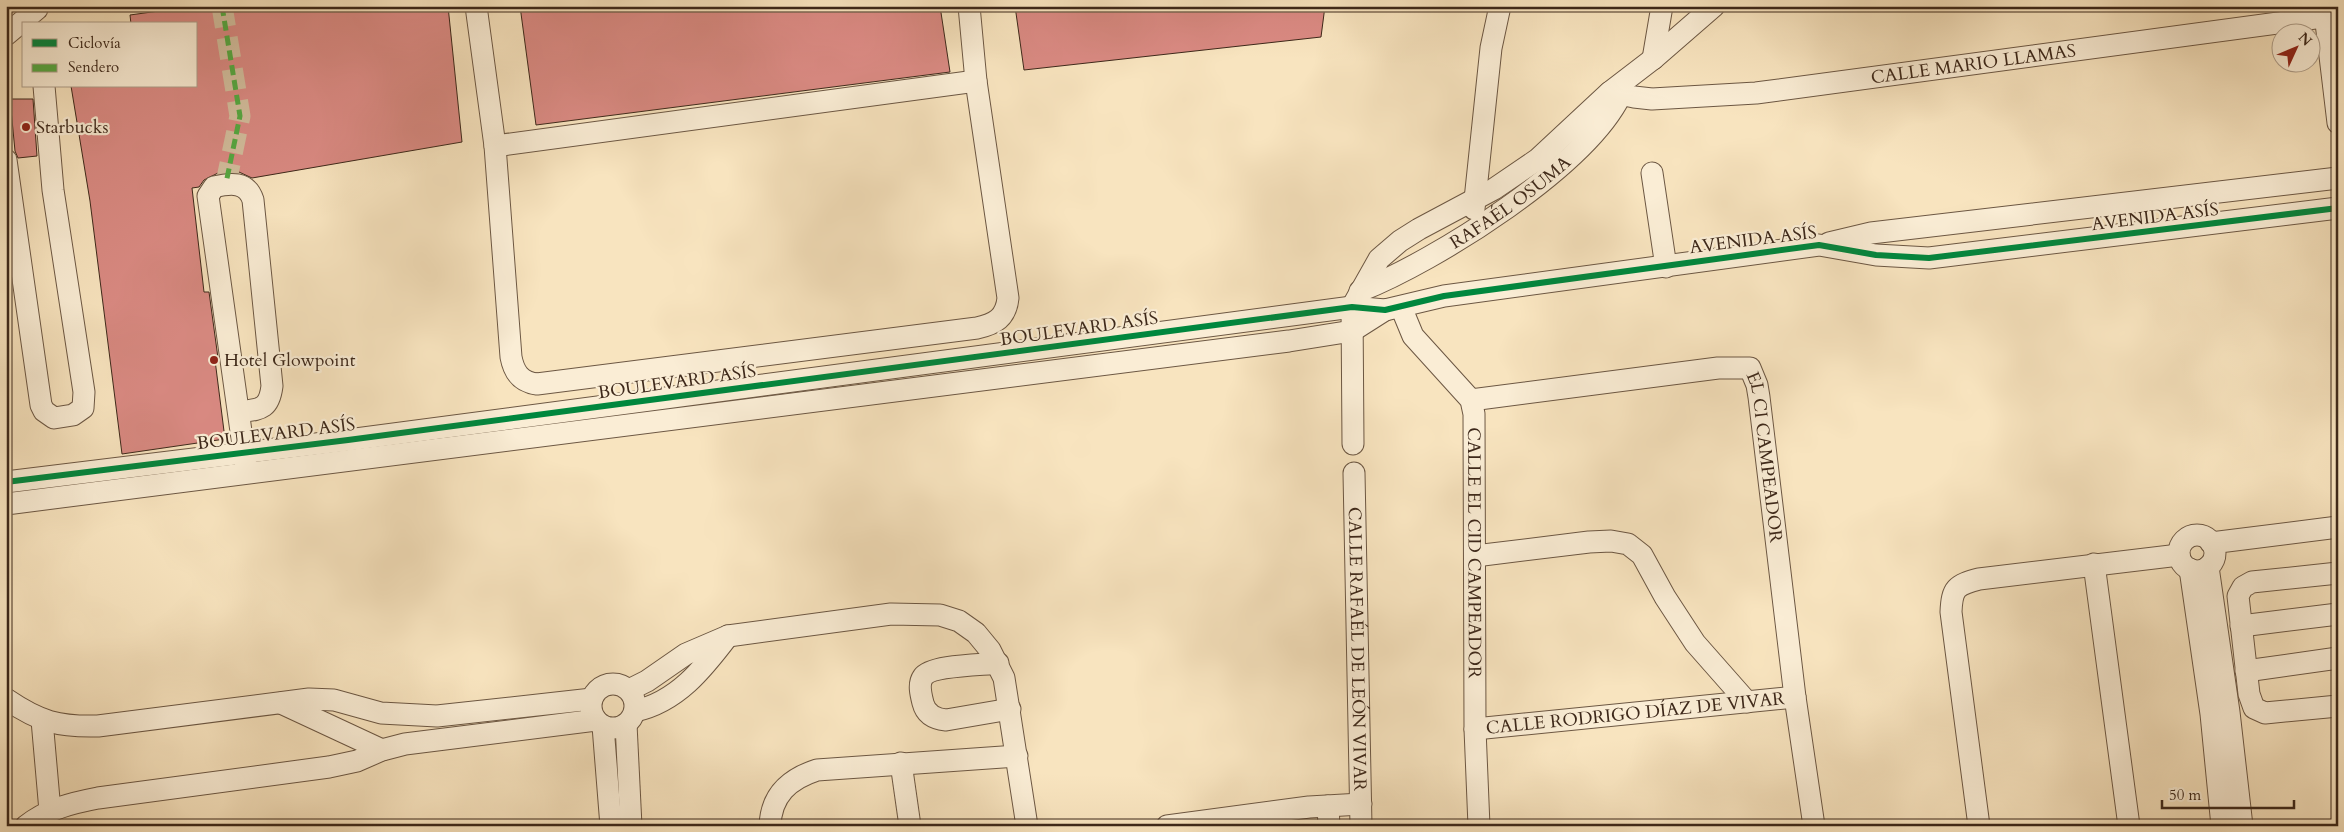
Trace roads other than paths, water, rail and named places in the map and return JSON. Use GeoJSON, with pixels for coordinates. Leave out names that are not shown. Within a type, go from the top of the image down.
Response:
{"type":"FeatureCollection","features":[{"type":"Feature","properties":{"kind":"street"},"geometry":{"type":"LineString","coordinates":[[476,6],[495,146],[511,358],[513,368],[518,375],[529,383],[537,384],[977,328],[987,326],[1002,317],[1007,309],[1008,298],[976,81],[969,6]]}},
{"type":"Feature","properties":{"kind":"street"},"geometry":{"type":"LineString","coordinates":[[1473,230],[1474,198],[1491,48],[1500,6]]}},
{"type":"Feature","properties":{"kind":"street"},"geometry":{"type":"LineString","coordinates":[[1653,59],[1662,6]]}},
{"type":"Feature","properties":{"kind":"street","name":"RAFAÉL OSUMA"},"geometry":{"type":"LineString","coordinates":[[1356,299],[1379,259],[1387,252],[1419,229],[1494,188],[1538,159],[1714,6]]}},
{"type":"Feature","properties":{"kind":"street"},"geometry":{"type":"LineString","coordinates":[[25,22],[38,13]]}},
{"type":"Feature","properties":{"kind":"street"},"geometry":{"type":"LineString","coordinates":[[2329,13],[2338,123]]}},
{"type":"Feature","properties":{"kind":"street","name":"CALLE MARIO LLAMAS"},"geometry":{"type":"LineString","coordinates":[[1620,88],[1652,99],[1756,93],[2329,13]]}},
{"type":"Feature","properties":{"kind":"street"},"geometry":{"type":"LineString","coordinates":[[6,35],[22,24]]}},
{"type":"Feature","properties":{"kind":"street"},"geometry":{"type":"LineString","coordinates":[[495,146],[976,81]]}},
{"type":"Feature","properties":{"kind":"street"},"geometry":{"type":"LineString","coordinates":[[6,160],[14,268],[41,405],[44,411],[54,418],[73,415],[83,408],[84,392],[53,190],[44,88]]}},
{"type":"Feature","properties":{"kind":"street","name":"RAFAÉL OSUMA"},"geometry":{"type":"LineString","coordinates":[[1356,299],[1409,270],[1473,230],[1550,175],[1598,128],[1620,88]]}},
{"type":"Feature","properties":{"kind":"street"},"geometry":{"type":"LineString","coordinates":[[1652,173],[1666,267]]}},
{"type":"Feature","properties":{"kind":"street"},"geometry":{"type":"LineString","coordinates":[[1819,245],[1871,233],[2338,178]]}},
{"type":"Feature","properties":{"kind":"street"},"geometry":{"type":"LineString","coordinates":[[239,412],[259,409],[265,406],[271,396],[272,386],[253,200],[248,189],[238,184],[214,187],[208,196],[245,463]]}},
{"type":"Feature","properties":{"kind":"street","name":"AVENIDA ASÍS"},"geometry":{"type":"LineString","coordinates":[[1352,331],[1393,309],[1444,296],[1819,245],[1876,255],[1929,258],[2338,208]]}},
{"type":"Feature","properties":{"kind":"street"},"geometry":{"type":"LineString","coordinates":[[1353,444],[1352,331],[1356,299]]}},
{"type":"Feature","properties":{"kind":"street","name":"AVENIDA ASÍS"},"geometry":{"type":"LineString","coordinates":[[1356,299],[1393,309]]}},
{"type":"Feature","properties":{"kind":"street","name":"BOULEVARD ASÍS"},"geometry":{"type":"LineString","coordinates":[[631,414],[1022,351],[1166,332],[1356,299]]}},
{"type":"Feature","properties":{"kind":"street"},"geometry":{"type":"LineString","coordinates":[[1393,309],[1413,336],[1471,400]]}},
{"type":"Feature","properties":{"kind":"street","name":"BOULEVARD ASÍS"},"geometry":{"type":"LineString","coordinates":[[6,504],[76,485],[245,463],[631,414],[1026,374],[1352,331]]}},
{"type":"Feature","properties":{"kind":"street"},"geometry":{"type":"LineString","coordinates":[[1166,332],[1171,356]]}},
{"type":"Feature","properties":{"kind":"street"},"geometry":{"type":"LineString","coordinates":[[1022,351],[1026,374]]}},
{"type":"Feature","properties":{"kind":"street","name":"EL CI CAMPEADOR"},"geometry":{"type":"LineString","coordinates":[[1471,400],[1718,368],[1750,368],[1756,380],[1759,397],[1795,697],[1814,826]]}},
{"type":"Feature","properties":{"kind":"street","name":"CALLE EL CID CAMPEADOR"},"geometry":{"type":"LineString","coordinates":[[1471,400],[1474,414],[1476,729],[1479,826]]}},
{"type":"Feature","properties":{"kind":"street","name":"CALLE RAFAÉL DE LEÓN VIVAR"},"geometry":{"type":"LineString","coordinates":[[1354,473],[1361,826]]}},
{"type":"Feature","properties":{"kind":"street","name":"BOULEVARD ASÍS"},"geometry":{"type":"LineString","coordinates":[[6,482],[76,485]]}},
{"type":"Feature","properties":{"kind":"street"},"geometry":{"type":"LineString","coordinates":[[2201,558],[2338,527]]}},
{"type":"Feature","properties":{"kind":"street"},"geometry":{"type":"LineString","coordinates":[[1980,826],[1951,612],[1951,598],[1955,589],[1965,583],[1979,579],[2094,564],[2201,558],[2338,540]]}},
{"type":"Feature","properties":{"kind":"street"},"geometry":{"type":"LineString","coordinates":[[1475,556],[1589,542],[1611,541],[1628,544],[1642,555],[1665,597],[1695,643],[1747,702]]}},
{"type":"Feature","properties":{"kind":"street"},"geometry":{"type":"LineString","coordinates":[[2201,558],[2220,713],[2242,826]]}},
{"type":"Feature","properties":{"kind":"street"},"geometry":{"type":"LineString","coordinates":[[2094,564],[2129,826]]}},
{"type":"Feature","properties":{"kind":"street"},"geometry":{"type":"LineString","coordinates":[[2338,573],[2252,582],[2243,587],[2238,596],[2248,694],[2254,708],[2265,713],[2338,706]]}},
{"type":"Feature","properties":{"kind":"street"},"geometry":{"type":"LineString","coordinates":[[628,690],[647,681],[686,654],[728,636],[891,614],[940,615],[959,621],[976,634],[998,663],[1004,678],[1028,826]]}},
{"type":"Feature","properties":{"kind":"street"},"geometry":{"type":"LineString","coordinates":[[2241,626],[2338,614]]}},
{"type":"Feature","properties":{"kind":"street"},"geometry":{"type":"LineString","coordinates":[[26,826],[50,811],[73,802],[329,767],[357,761],[382,750],[430,740],[600,723],[619,728],[631,717],[664,701],[680,690],[698,673],[728,636]]}},
{"type":"Feature","properties":{"kind":"street"},"geometry":{"type":"LineString","coordinates":[[2246,671],[2338,658]]}},
{"type":"Feature","properties":{"kind":"street"},"geometry":{"type":"LineString","coordinates":[[998,663],[956,667],[926,673],[922,678],[920,687],[924,706],[930,715],[946,720],[1010,710]]}},
{"type":"Feature","properties":{"kind":"street"},"geometry":{"type":"LineString","coordinates":[[611,826],[600,723],[591,706],[596,692],[608,684],[615,684],[628,690],[635,702],[631,717],[631,826]]}},
{"type":"Feature","properties":{"kind":"street","name":"CALLE RODRIGO DÍAZ DE VIVAR"},"geometry":{"type":"LineString","coordinates":[[1476,729],[1795,697]]}},
{"type":"Feature","properties":{"kind":"street"},"geometry":{"type":"LineString","coordinates":[[6,699],[42,720],[71,727],[98,726],[278,702],[334,700],[381,713],[437,716],[592,699]]}},
{"type":"Feature","properties":{"kind":"street"},"geometry":{"type":"LineString","coordinates":[[278,702],[382,750]]}},
{"type":"Feature","properties":{"kind":"street"},"geometry":{"type":"LineString","coordinates":[[2220,713],[2222,826]]}},
{"type":"Feature","properties":{"kind":"street"},"geometry":{"type":"LineString","coordinates":[[42,720],[50,811]]}},
{"type":"Feature","properties":{"kind":"street"},"geometry":{"type":"LineString","coordinates":[[770,826],[771,813],[776,798],[786,785],[799,775],[816,770],[1017,756]]}},
{"type":"Feature","properties":{"kind":"street"},"geometry":{"type":"LineString","coordinates":[[901,763],[910,826]]}},
{"type":"Feature","properties":{"kind":"street"},"geometry":{"type":"LineString","coordinates":[[1167,826],[1328,816],[1361,804]]}},
{"type":"Feature","properties":{"kind":"tunnel"},"geometry":{"type":"LineString","coordinates":[[222,6],[240,116],[226,183]]}},
{"type":"Feature","properties":{"kind":"place","name":"Starbucks"},"geometry":{"type":"Point","coordinates":[26,127]}},
{"type":"Feature","properties":{"kind":"place","name":"Hotel Glowpoint"},"geometry":{"type":"Point","coordinates":[214,360]}}]}
